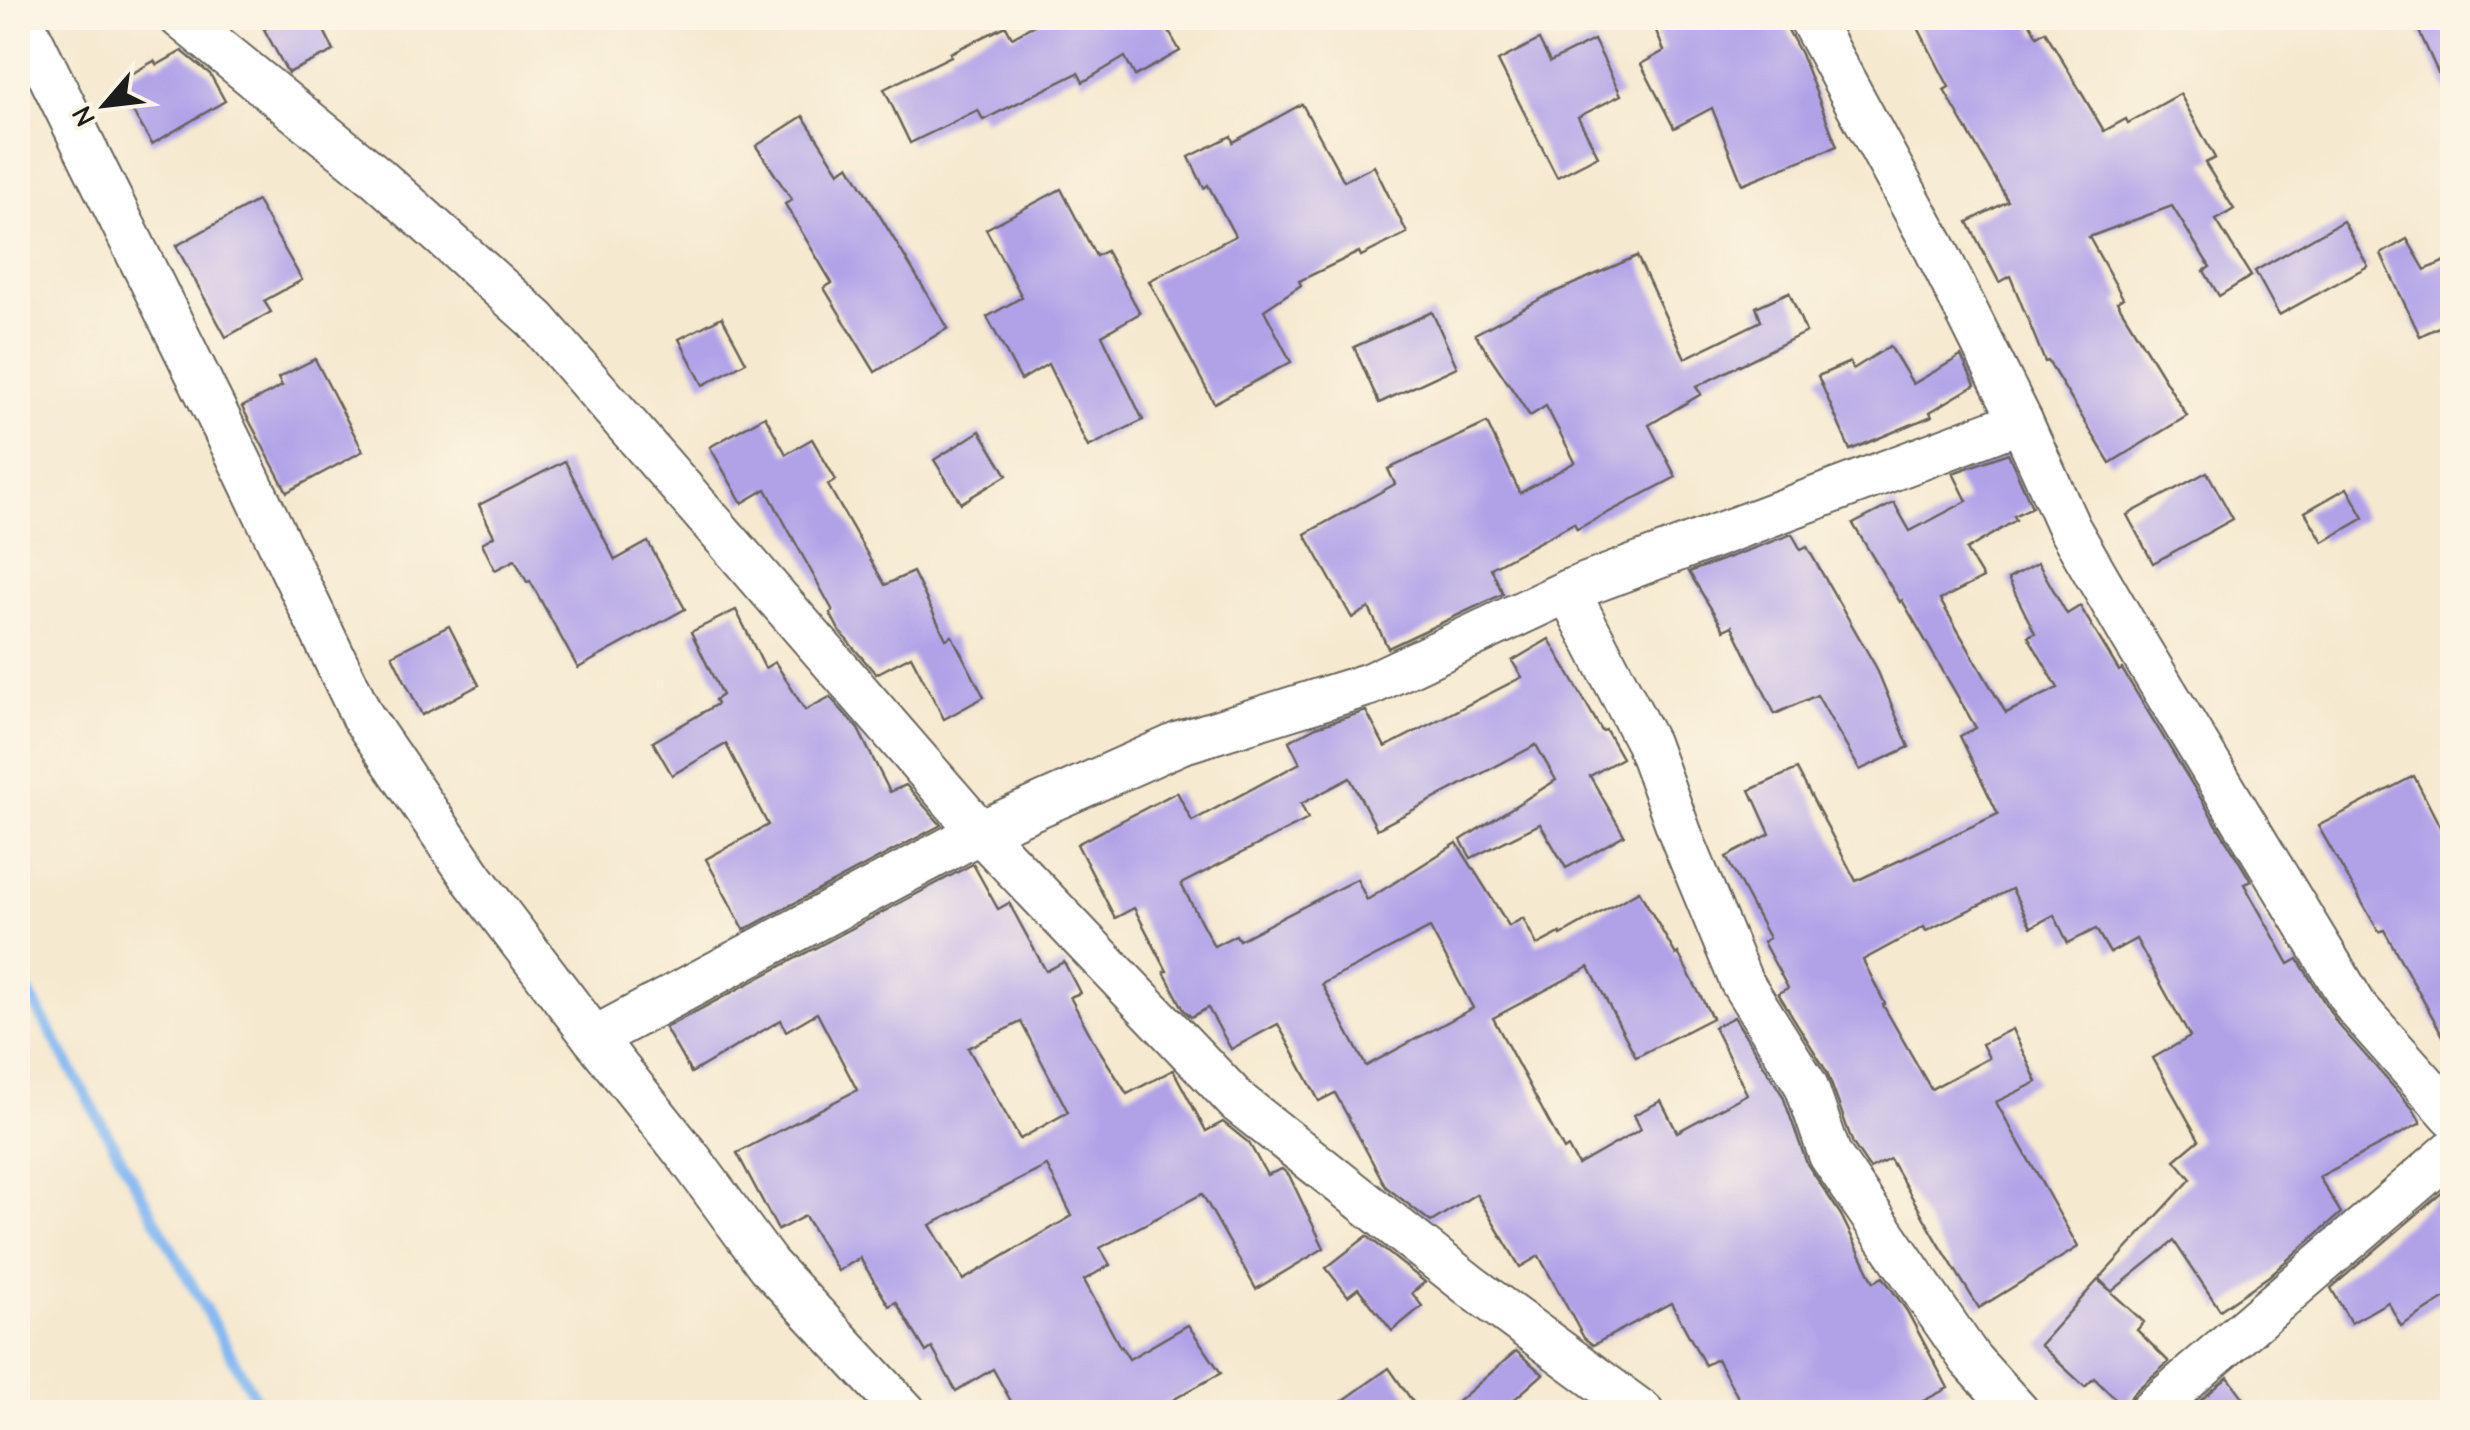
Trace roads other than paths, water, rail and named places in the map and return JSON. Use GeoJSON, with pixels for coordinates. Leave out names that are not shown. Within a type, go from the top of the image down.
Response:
{"type":"FeatureCollection","features":[{"type":"Feature","properties":{"kind":"street"},"geometry":{"type":"LineString","coordinates":[[21,18],[362,716],[473,879],[768,1265],[905,1412]]}},
{"type":"Feature","properties":{"kind":"street"},"geometry":{"type":"LineString","coordinates":[[181,18],[378,178],[536,320],[980,832],[1238,1102],[1472,1287],[1642,1412]]}},
{"type":"Feature","properties":{"kind":"street"},"geometry":{"type":"LineString","coordinates":[[1810,18],[1934,248],[2021,421],[2069,528],[2356,1006],[2452,1115]]}},
{"type":"Feature","properties":{"kind":"street"},"geometry":{"type":"LineString","coordinates":[[594,1038],[980,832],[1180,743],[1370,684],[1568,590],[2021,421]]}},
{"type":"Feature","properties":{"kind":"street"},"geometry":{"type":"LineString","coordinates":[[1568,590],[1648,743],[1741,980],[1806,1085],[1830,1155],[1970,1359],[2018,1412]]}},
{"type":"Feature","properties":{"kind":"street"},"geometry":{"type":"LineString","coordinates":[[2148,1412],[2452,1151]]}},
{"type":"Feature","properties":{"kind":"waterway"},"geometry":{"type":"LineString","coordinates":[[18,974],[263,1412]]}}]}
